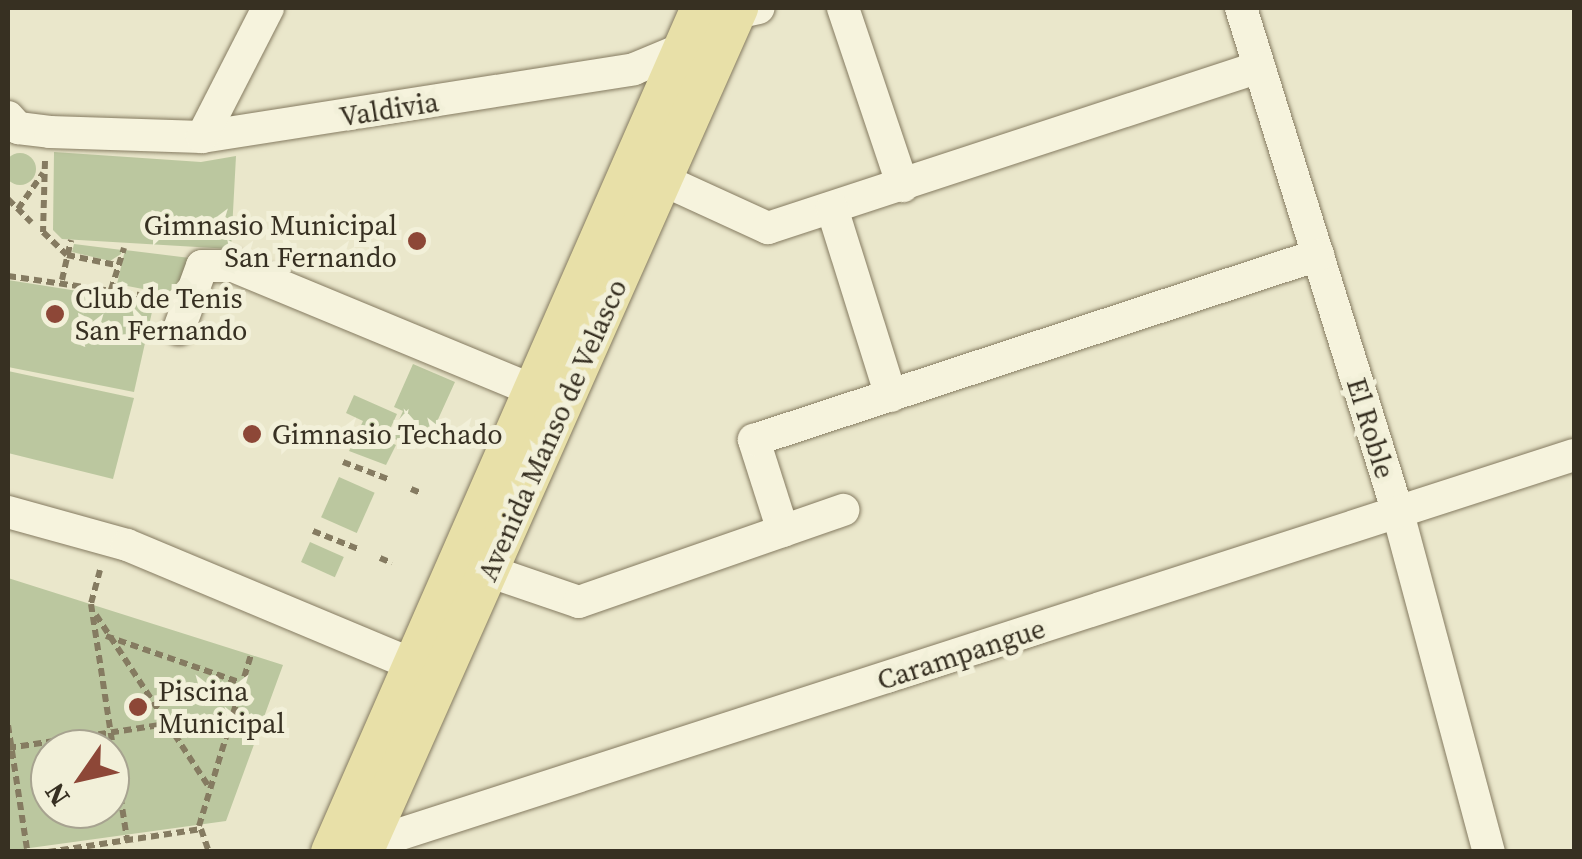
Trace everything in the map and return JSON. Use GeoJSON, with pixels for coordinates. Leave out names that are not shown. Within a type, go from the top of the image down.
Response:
{"type":"FeatureCollection","features":[{"type":"Feature","properties":{"kind":"main road","name":"Avenida Manso de Velasco"},"geometry":{"type":"LineString","coordinates":[[646,172],[682,48],[733,9]]}},
{"type":"Feature","properties":{"kind":"main road","name":"Avenida Manso de Velasco"},"geometry":{"type":"LineString","coordinates":[[352,850],[646,172],[733,9]]}},
{"type":"Feature","properties":{"kind":"street"},"geometry":{"type":"LineString","coordinates":[[202,137],[268,8]]}},
{"type":"Feature","properties":{"kind":"street"},"geometry":{"type":"LineString","coordinates":[[843,8],[903,186]]}},
{"type":"Feature","properties":{"kind":"street","name":"El Roble"},"geometry":{"type":"LineString","coordinates":[[1240,8],[1398,513],[1488,852]]}},
{"type":"Feature","properties":{"kind":"street","name":"Valdivia"},"geometry":{"type":"LineString","coordinates":[[11,124],[202,137],[634,69],[682,48]]}},
{"type":"Feature","properties":{"kind":"street"},"geometry":{"type":"LineString","coordinates":[[646,172],[768,228],[1259,67]]}},
{"type":"Feature","properties":{"kind":"street"},"geometry":{"type":"LineString","coordinates":[[832,208],[891,396]]}},
{"type":"Feature","properties":{"kind":"street"},"geometry":{"type":"LineString","coordinates":[[783,532],[754,440],[1318,255]]}},
{"type":"Feature","properties":{"kind":"street"},"geometry":{"type":"LineString","coordinates":[[175,314],[202,266],[232,266],[548,396]]}},
{"type":"Feature","properties":{"kind":"street","name":"Carampangue"},"geometry":{"type":"LineString","coordinates":[[352,850],[1574,455]]}},
{"type":"Feature","properties":{"kind":"street"},"geometry":{"type":"LineString","coordinates":[[473,566],[579,602],[843,510]]}},
{"type":"Feature","properties":{"kind":"street"},"geometry":{"type":"LineString","coordinates":[[8,512],[127,545],[428,671]]}},
{"type":"Feature","properties":{"kind":"path"},"geometry":{"type":"LineString","coordinates":[[45,150],[43,232],[67,255],[116,265]]}},
{"type":"Feature","properties":{"kind":"path"},"geometry":{"type":"LineString","coordinates":[[18,209],[44,170]]}},
{"type":"Feature","properties":{"kind":"path"},"geometry":{"type":"LineString","coordinates":[[8,199],[31,222]]}},
{"type":"Feature","properties":{"kind":"path"},"geometry":{"type":"LineString","coordinates":[[62,280],[71,240]]}},
{"type":"Feature","properties":{"kind":"path"},"geometry":{"type":"LineString","coordinates":[[112,290],[116,265],[124,248]]}},
{"type":"Feature","properties":{"kind":"path"},"geometry":{"type":"LineString","coordinates":[[8,276],[62,280],[112,290],[175,314]]}},
{"type":"Feature","properties":{"kind":"path"},"geometry":{"type":"LineString","coordinates":[[343,462],[388,479]]}},
{"type":"Feature","properties":{"kind":"path"},"geometry":{"type":"LineString","coordinates":[[411,489],[421,493]]}},
{"type":"Feature","properties":{"kind":"path"},"geometry":{"type":"LineString","coordinates":[[313,531],[358,550]]}},
{"type":"Feature","properties":{"kind":"path"},"geometry":{"type":"LineString","coordinates":[[380,558],[392,563]]}},
{"type":"Feature","properties":{"kind":"path"},"geometry":{"type":"LineString","coordinates":[[107,729],[91,604],[105,636],[210,786]]}},
{"type":"Feature","properties":{"kind":"path"},"geometry":{"type":"LineString","coordinates":[[105,636],[242,683]]}},
{"type":"Feature","properties":{"kind":"path"},"geometry":{"type":"LineString","coordinates":[[199,826],[251,655]]}},
{"type":"Feature","properties":{"kind":"path"},"geometry":{"type":"LineString","coordinates":[[130,730],[232,714]]}},
{"type":"Feature","properties":{"kind":"path"},"geometry":{"type":"LineString","coordinates":[[8,726],[27,850]]}},
{"type":"Feature","properties":{"kind":"path"},"geometry":{"type":"LineString","coordinates":[[124,829],[126,840]]}},
{"type":"Feature","properties":{"kind":"path"},"geometry":{"type":"LineString","coordinates":[[48,852],[202,829],[209,852]]}},
{"type":"Feature","properties":{"kind":"green space"},"geometry":{"type":"Polygon","coordinates":[[[54,152],[201,162],[236,156],[231,249],[62,239],[53,230],[54,152]]]}},
{"type":"Feature","properties":{"kind":"green space"},"geometry":{"type":"Polygon","coordinates":[[[20,153],[31,158],[36,169],[31,180],[20,185],[9,180],[4,169],[9,158],[20,153]]]}},
{"type":"Feature","properties":{"kind":"green space"},"geometry":{"type":"Polygon","coordinates":[[[74,244],[122,250],[110,261],[72,252],[74,244]]]}},
{"type":"Feature","properties":{"kind":"green space"},"geometry":{"type":"Polygon","coordinates":[[[125,250],[190,258],[174,295],[117,284],[125,250]]]}},
{"type":"Feature","properties":{"kind":"green space"},"geometry":{"type":"Polygon","coordinates":[[[8,280],[154,303],[134,392],[8,367],[8,280]]]}},
{"type":"Feature","properties":{"kind":"green space"},"geometry":{"type":"Polygon","coordinates":[[[413,364],[455,382],[425,448],[391,438],[403,411],[394,407],[413,364]]]}},
{"type":"Feature","properties":{"kind":"green space"},"geometry":{"type":"Polygon","coordinates":[[[8,371],[134,398],[113,479],[8,453],[8,371]]]}},
{"type":"Feature","properties":{"kind":"green space"},"geometry":{"type":"Polygon","coordinates":[[[354,395],[397,414],[385,440],[396,445],[386,465],[349,451],[363,421],[346,413],[354,395]]]}},
{"type":"Feature","properties":{"kind":"green space"},"geometry":{"type":"Polygon","coordinates":[[[339,477],[375,493],[357,533],[321,517],[339,477]]]}},
{"type":"Feature","properties":{"kind":"green space"},"geometry":{"type":"Polygon","coordinates":[[[310,542],[344,557],[335,577],[301,562],[310,542]]]}},
{"type":"Feature","properties":{"kind":"green space","name":"Piscina Municipal"},"geometry":{"type":"Polygon","coordinates":[[[8,578],[283,665],[226,821],[8,851],[8,578]]]}},
{"type":"Feature","properties":{"kind":"place","name":"Gimnasio Municipal San Fernando"},"geometry":{"type":"Point","coordinates":[417,241]}},
{"type":"Feature","properties":{"kind":"place","name":"Club de Tenis San Fernando"},"geometry":{"type":"Point","coordinates":[55,314]}},
{"type":"Feature","properties":{"kind":"place","name":"Gimnasio Techado"},"geometry":{"type":"Point","coordinates":[252,434]}},
{"type":"Feature","properties":{"kind":"place","name":"Piscina Municipal"},"geometry":{"type":"Point","coordinates":[138,707]}}]}
